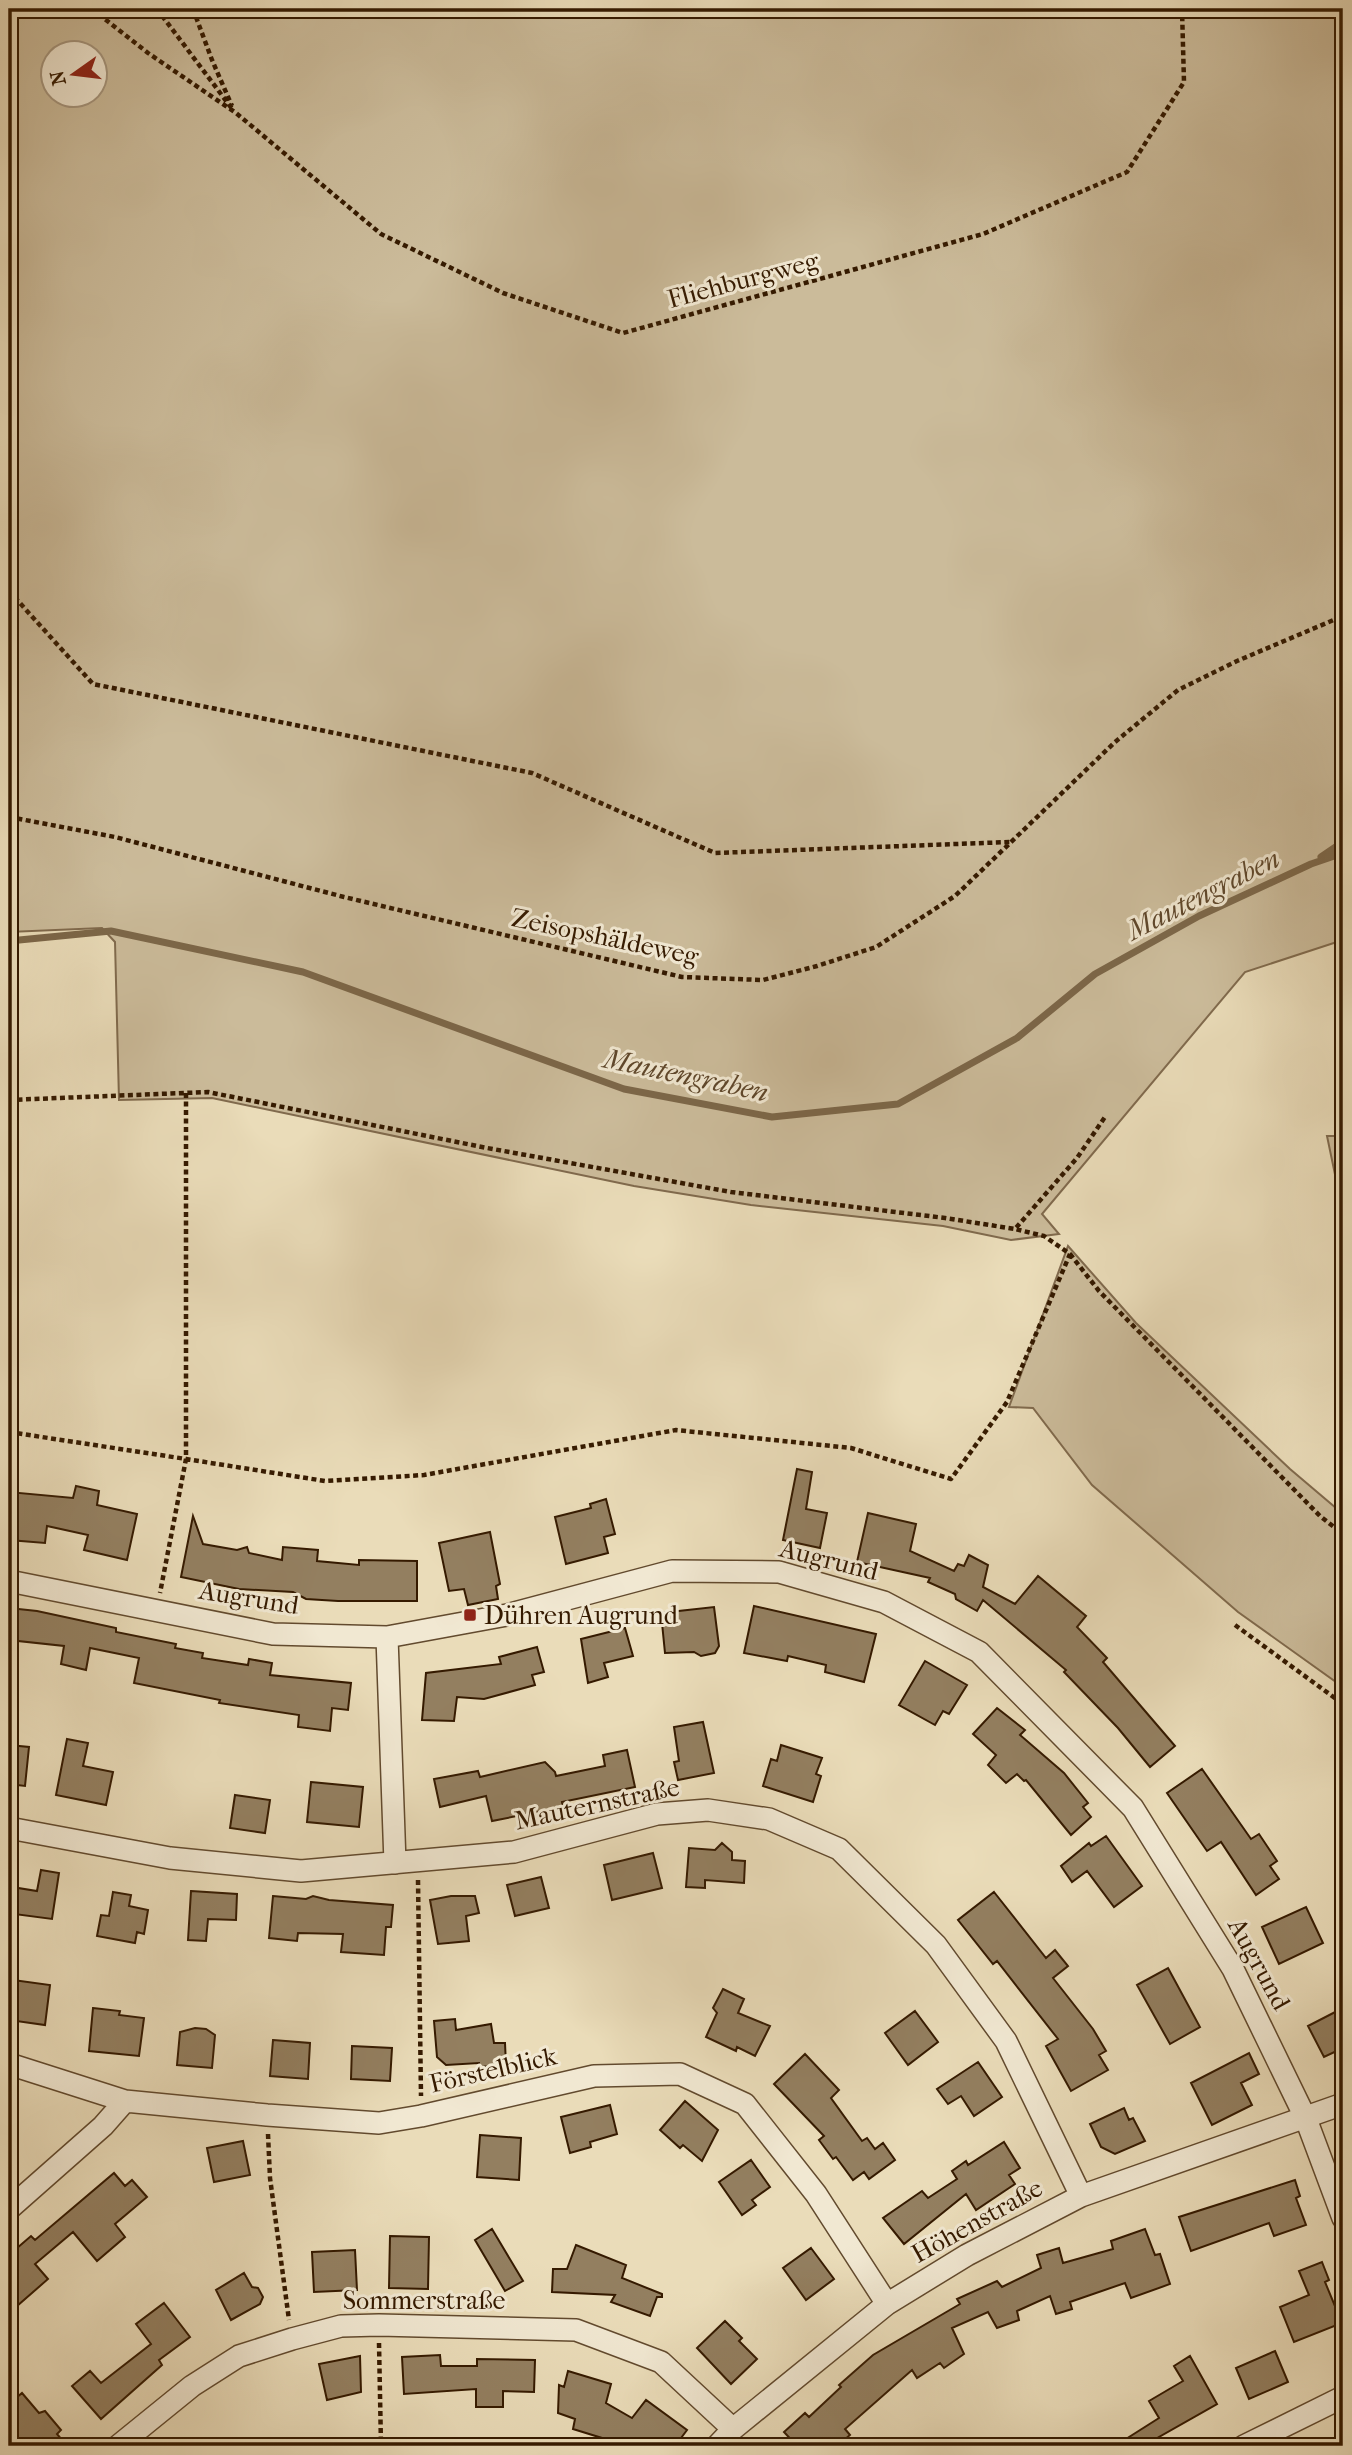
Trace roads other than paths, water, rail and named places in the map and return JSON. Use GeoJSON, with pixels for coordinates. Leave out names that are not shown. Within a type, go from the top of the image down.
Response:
{"type":"FeatureCollection","features":[{"type":"Feature","properties":{"kind":"street","name":"Augrund"},"geometry":{"type":"LineString","coordinates":[[9,1581],[273,1634],[387,1637],[507,1615],[672,1571],[779,1572],[884,1602],[979,1652],[1133,1808],[1233,1969],[1306,2119],[1343,2218]]}},
{"type":"Feature","properties":{"kind":"street"},"geometry":{"type":"LineString","coordinates":[[387,1637],[395,1863]]}},
{"type":"Feature","properties":{"kind":"street","name":"Mauternstraße"},"geometry":{"type":"LineString","coordinates":[[9,1828],[170,1858],[301,1871],[514,1852],[657,1814],[708,1810],[769,1819],[839,1849],[936,1945],[1006,2041],[1081,2196]]}},
{"type":"Feature","properties":{"kind":"street","name":"Förstelblick"},"geometry":{"type":"LineString","coordinates":[[9,2064],[125,2101],[379,2123],[421,2116],[594,2076],[680,2074],[745,2104],[816,2194],[887,2304]]}},
{"type":"Feature","properties":{"kind":"street"},"geometry":{"type":"LineString","coordinates":[[9,2209],[103,2126],[125,2101]]}},
{"type":"Feature","properties":{"kind":"street"},"geometry":{"type":"LineString","coordinates":[[1306,2119],[1343,2104]]}},
{"type":"Feature","properties":{"kind":"street","name":"Höhenstraße"},"geometry":{"type":"LineString","coordinates":[[717,2446],[733,2429],[887,2304],[967,2255],[1081,2196],[1306,2119]]}},
{"type":"Feature","properties":{"kind":"street","name":"Sommerstraße"},"geometry":{"type":"LineString","coordinates":[[118,2446],[192,2386],[239,2356],[341,2326],[576,2330],[661,2362],[733,2429]]}},
{"type":"Feature","properties":{"kind":"street"},"geometry":{"type":"LineString","coordinates":[[1244,2446],[1343,2397]]}},
{"type":"Feature","properties":{"kind":"waterway","name":"Mautengraben"},"geometry":{"type":"LineString","coordinates":[[1321,857],[1343,842]]}},
{"type":"Feature","properties":{"kind":"waterway","name":"Mautengraben"},"geometry":{"type":"LineString","coordinates":[[9,941],[111,931],[303,972],[624,1089],[772,1117],[898,1104],[1017,1038],[1095,974],[1199,916],[1311,864],[1343,853]]}},
{"type":"Feature","properties":{"kind":"place","name":"Dühren Augrund"},"geometry":{"type":"Point","coordinates":[470,1615]}}]}
